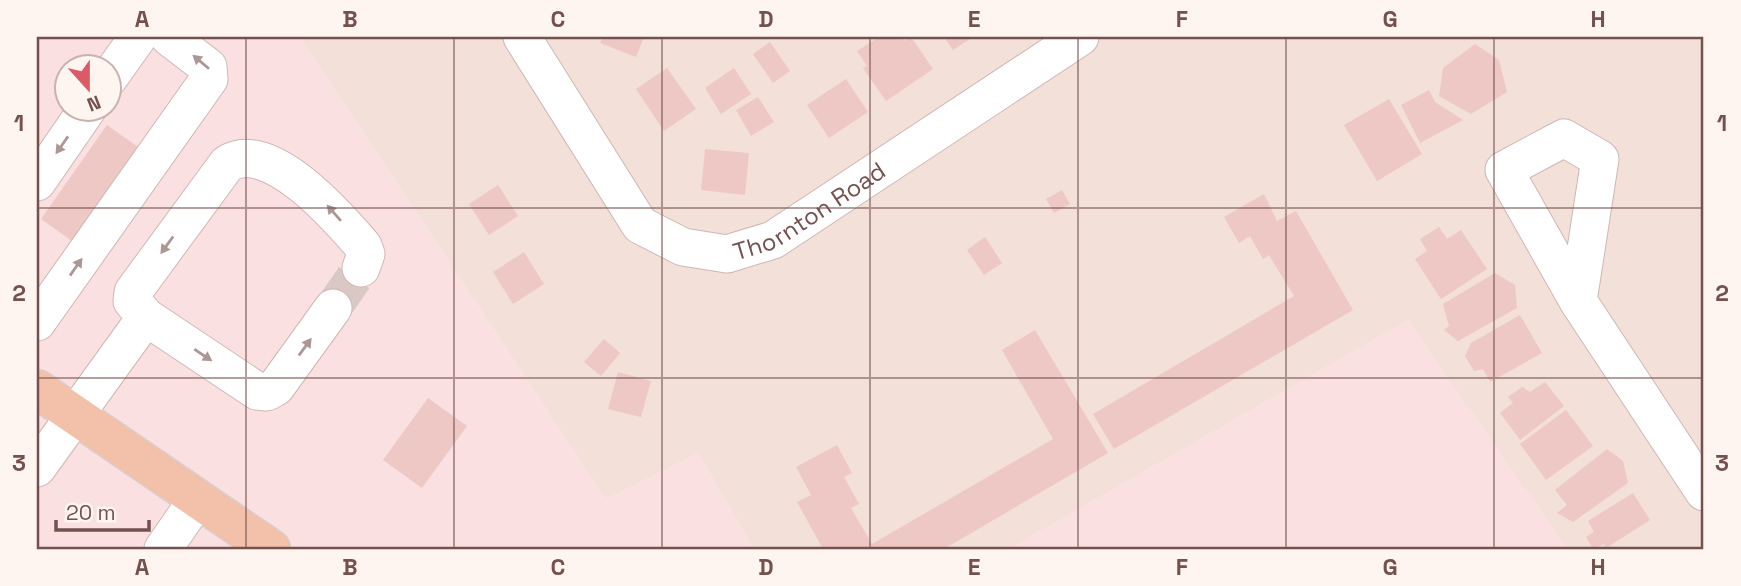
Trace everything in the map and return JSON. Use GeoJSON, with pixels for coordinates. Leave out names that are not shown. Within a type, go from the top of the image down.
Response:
{"type":"FeatureCollection","features":[{"type":"Feature","properties":{"kind":"main road"},"geometry":{"type":"LineString","coordinates":[[37,389],[271,549]]}},
{"type":"Feature","properties":{"kind":"street"},"geometry":{"type":"LineString","coordinates":[[122,59],[138,37]]}},
{"type":"Feature","properties":{"kind":"street"},"geometry":{"type":"LineString","coordinates":[[37,322],[209,79],[208,67],[169,37]]}},
{"type":"Feature","properties":{"kind":"street","name":"Thornton Road"},"geometry":{"type":"LineString","coordinates":[[522,37],[640,225],[683,247],[727,254],[773,240],[1080,37]]}},
{"type":"Feature","properties":{"kind":"street"},"geometry":{"type":"LineString","coordinates":[[37,182],[78,122]]}},
{"type":"Feature","properties":{"kind":"street"},"geometry":{"type":"LineString","coordinates":[[333,308],[276,387],[267,392],[257,391],[146,317],[132,301],[133,292],[227,164],[236,158],[249,156],[276,167],[326,204],[363,246],[366,254],[361,268]]}},
{"type":"Feature","properties":{"kind":"street"},"geometry":{"type":"LineString","coordinates":[[1578,301],[1704,492]]}},
{"type":"Feature","properties":{"kind":"street"},"geometry":{"type":"LineString","coordinates":[[37,468],[146,317]]}},
{"type":"Feature","properties":{"kind":"street"},"geometry":{"type":"LineString","coordinates":[[163,549],[197,500]]}},
{"type":"Feature","properties":{"kind":"shaded area"},"geometry":{"type":"Polygon","coordinates":[[[37,37],[300,37],[606,499],[698,453],[754,549],[37,549],[37,37]]]}},
{"type":"Feature","properties":{"kind":"shaded area"},"geometry":{"type":"Polygon","coordinates":[[[300,37],[1704,37],[1704,549],[1561,549],[1408,320],[1009,549],[754,549],[698,453],[606,499],[300,37]]]}},
{"type":"Feature","properties":{"kind":"shaded area"},"geometry":{"type":"Polygon","coordinates":[[[1408,320],[1568,549],[1009,549],[1408,320]]]}},
{"type":"Feature","properties":{"kind":"building"},"geometry":{"type":"Polygon","coordinates":[[[603,37],[644,37],[636,57],[600,43],[603,37]]]}},
{"type":"Feature","properties":{"kind":"building"},"geometry":{"type":"Polygon","coordinates":[[[879,37],[902,37],[904,41],[911,37],[933,69],[886,101],[863,68],[867,66],[857,51],[879,37]]]}},
{"type":"Feature","properties":{"kind":"building"},"geometry":{"type":"Polygon","coordinates":[[[944,37],[973,37],[953,50],[944,37]]]}},
{"type":"Feature","properties":{"kind":"building"},"geometry":{"type":"Polygon","coordinates":[[[770,42],[790,71],[773,83],[753,54],[770,42]]]}},
{"type":"Feature","properties":{"kind":"building"},"geometry":{"type":"Polygon","coordinates":[[[1475,44],[1499,60],[1507,92],[1471,114],[1439,96],[1443,68],[1475,44]]]}},
{"type":"Feature","properties":{"kind":"building"},"geometry":{"type":"Polygon","coordinates":[[[667,68],[696,109],[664,131],[636,89],[667,68]]]}},
{"type":"Feature","properties":{"kind":"building"},"geometry":{"type":"Polygon","coordinates":[[[734,68],[751,94],[721,114],[705,88],[734,68]]]}},
{"type":"Feature","properties":{"kind":"building"},"geometry":{"type":"Polygon","coordinates":[[[846,79],[868,112],[829,138],[807,105],[846,79]]]}},
{"type":"Feature","properties":{"kind":"building"},"geometry":{"type":"Polygon","coordinates":[[[1429,90],[1435,102],[1463,120],[1420,143],[1401,105],[1429,90]]]}},
{"type":"Feature","properties":{"kind":"building"},"geometry":{"type":"Polygon","coordinates":[[[758,97],[774,122],[751,136],[736,110],[758,97]]]}},
{"type":"Feature","properties":{"kind":"building"},"geometry":{"type":"Polygon","coordinates":[[[1389,99],[1422,154],[1377,181],[1344,125],[1389,99]]]}},
{"type":"Feature","properties":{"kind":"building"},"geometry":{"type":"Polygon","coordinates":[[[107,125],[138,147],[72,241],[41,219],[107,125]]]}},
{"type":"Feature","properties":{"kind":"building"},"geometry":{"type":"Polygon","coordinates":[[[705,149],[749,153],[745,195],[701,190],[705,149]]]}},
{"type":"Feature","properties":{"kind":"building"},"geometry":{"type":"Polygon","coordinates":[[[498,185],[518,216],[489,235],[469,204],[498,185]]]}},
{"type":"Feature","properties":{"kind":"building"},"geometry":{"type":"Polygon","coordinates":[[[1062,190],[1070,204],[1054,213],[1046,199],[1062,190]]]}},
{"type":"Feature","properties":{"kind":"building"},"geometry":{"type":"Polygon","coordinates":[[[1264,194],[1277,221],[1296,211],[1353,310],[1114,449],[1093,414],[1294,296],[1269,255],[1263,259],[1250,236],[1239,243],[1224,217],[1264,194]]]}},
{"type":"Feature","properties":{"kind":"building"},"geometry":{"type":"Polygon","coordinates":[[[1439,227],[1447,239],[1461,230],[1487,269],[1441,299],[1415,259],[1427,251],[1420,239],[1439,227]]]}},
{"type":"Feature","properties":{"kind":"building"},"geometry":{"type":"Polygon","coordinates":[[[985,237],[1002,263],[984,275],[967,250],[985,237]]]}},
{"type":"Feature","properties":{"kind":"building"},"geometry":{"type":"Polygon","coordinates":[[[524,252],[544,284],[513,304],[493,272],[524,252]]]}},
{"type":"Feature","properties":{"kind":"building"},"geometry":{"type":"Polygon","coordinates":[[[1495,273],[1515,285],[1517,308],[1458,341],[1444,330],[1449,326],[1443,304],[1495,273]]]}},
{"type":"Feature","properties":{"kind":"building"},"geometry":{"type":"Polygon","coordinates":[[[1520,315],[1542,353],[1490,382],[1483,369],[1474,371],[1465,356],[1471,343],[1520,315]]]}},
{"type":"Feature","properties":{"kind":"building"},"geometry":{"type":"Polygon","coordinates":[[[1035,330],[1108,453],[944,549],[823,549],[797,502],[811,495],[796,467],[837,445],[852,473],[844,477],[859,504],[851,508],[872,544],[1053,439],[1002,350],[1035,330]]]}},
{"type":"Feature","properties":{"kind":"building"},"geometry":{"type":"Polygon","coordinates":[[[604,339],[620,353],[601,376],[584,362],[604,339]]]}},
{"type":"Feature","properties":{"kind":"building"},"geometry":{"type":"Polygon","coordinates":[[[618,372],[651,381],[641,417],[608,409],[618,372]]]}},
{"type":"Feature","properties":{"kind":"building"},"geometry":{"type":"Polygon","coordinates":[[[1545,382],[1564,406],[1520,440],[1500,413],[1513,403],[1508,397],[1522,387],[1530,392],[1545,382]]]}},
{"type":"Feature","properties":{"kind":"building"},"geometry":{"type":"Polygon","coordinates":[[[428,398],[467,426],[422,488],[383,460],[428,398]]]}},
{"type":"Feature","properties":{"kind":"building"},"geometry":{"type":"Polygon","coordinates":[[[1566,410],[1593,446],[1546,480],[1520,444],[1566,410]]]}},
{"type":"Feature","properties":{"kind":"building"},"geometry":{"type":"Polygon","coordinates":[[[1607,449],[1623,461],[1628,483],[1573,522],[1557,513],[1567,505],[1555,490],[1607,449]]]}},
{"type":"Feature","properties":{"kind":"building"},"geometry":{"type":"Polygon","coordinates":[[[1633,493],[1650,520],[1606,548],[1604,544],[1593,549],[1586,537],[1594,532],[1588,521],[1633,493]]]}},
{"type":"Feature","properties":{"kind":"tunnel"},"geometry":{"type":"LineString","coordinates":[[333,308],[361,268]]}}]}
